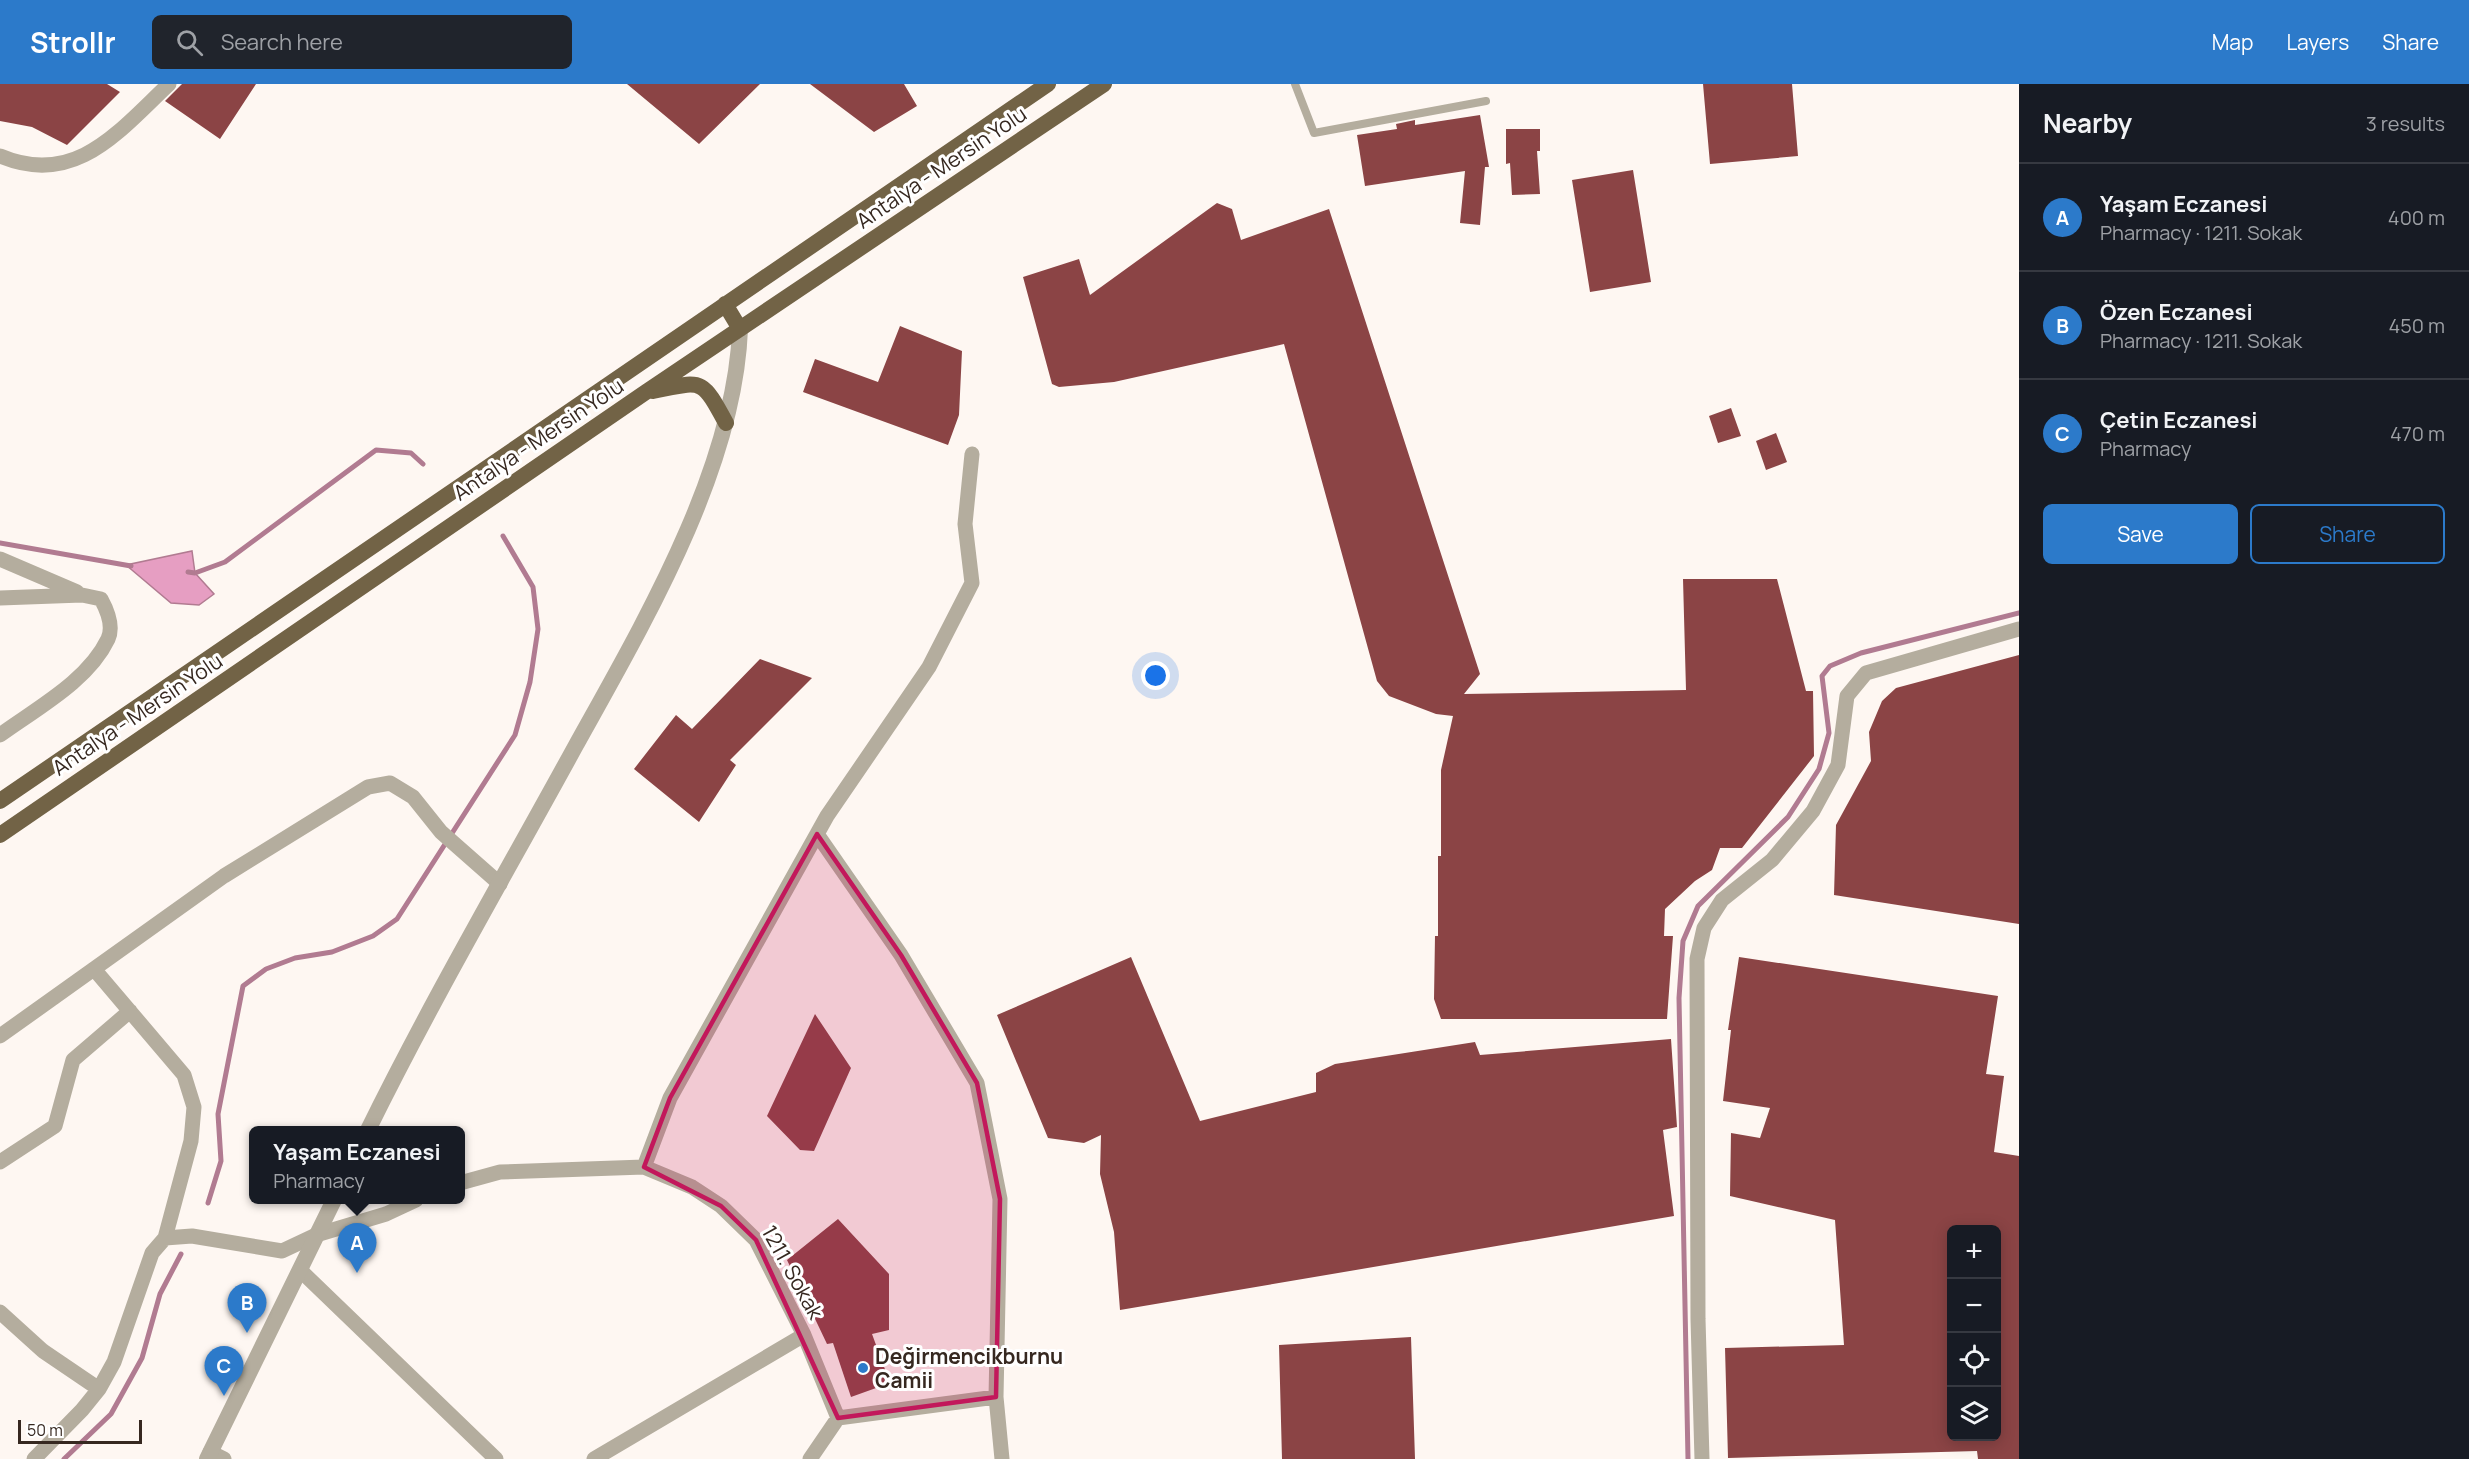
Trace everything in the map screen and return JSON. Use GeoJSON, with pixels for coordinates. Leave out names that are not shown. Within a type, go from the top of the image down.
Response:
{"type":"FeatureCollection","features":[{"type":"Feature","properties":{"kind":"highway","name":"Antalya - Mersin Yolu"},"geometry":{"type":"LineString","coordinates":[[0,801],[1048,84]]}},
{"type":"Feature","properties":{"kind":"highway","name":"Antalya - Mersin Yolu"},"geometry":{"type":"LineString","coordinates":[[0,835],[646,392],[1104,84]]}},
{"type":"Feature","properties":{"kind":"highway"},"geometry":{"type":"LineString","coordinates":[[725,304],[740,329]]}},
{"type":"Feature","properties":{"kind":"highway"},"geometry":{"type":"LineString","coordinates":[[646,392],[692,383],[702,385],[708,390],[726,423]]}},
{"type":"Feature","properties":{"kind":"street"},"geometry":{"type":"LineString","coordinates":[[0,156],[21,165],[57,165],[83,157],[127,124],[169,84]]}},
{"type":"Feature","properties":{"kind":"street"},"geometry":{"type":"LineString","coordinates":[[370,1126],[412,1041],[500,884],[670,569],[712,465],[726,423],[739,357],[740,329]]}},
{"type":"Feature","properties":{"kind":"street"},"geometry":{"type":"LineString","coordinates":[[644,1167],[670,1098],[817,834],[929,667],[972,583],[965,524],[972,454]]}},
{"type":"Feature","properties":{"kind":"street"},"geometry":{"type":"LineString","coordinates":[[0,559],[82,595],[101,599],[110,614],[110,637],[84,672],[0,735]]}},
{"type":"Feature","properties":{"kind":"street"},"geometry":{"type":"LineString","coordinates":[[0,598],[82,595]]}},
{"type":"Feature","properties":{"kind":"street"},"geometry":{"type":"LineString","coordinates":[[1702,1459],[1698,1308],[1697,959],[1704,928],[1722,900],[1772,860],[1813,811],[1838,765],[1847,696],[1866,673],[2019,629]]}},
{"type":"Feature","properties":{"kind":"street"},"geometry":{"type":"LineString","coordinates":[[0,1036],[224,876],[368,787],[390,783],[413,797],[441,832],[500,884]]}},
{"type":"Feature","properties":{"kind":"street"},"geometry":{"type":"LineString","coordinates":[[817,834],[901,955],[977,1083],[1000,1199],[996,1397],[1002,1459]]}},
{"type":"Feature","properties":{"kind":"street"},"geometry":{"type":"LineString","coordinates":[[34,1459],[99,1389],[114,1362],[152,1253],[165,1238],[191,1141],[194,1107],[184,1075],[94,969]]}},
{"type":"Feature","properties":{"kind":"street"},"geometry":{"type":"LineString","coordinates":[[0,1162],[55,1126],[73,1060],[130,1011]]}},
{"type":"Feature","properties":{"kind":"street","name":"1211. Sokak"},"geometry":{"type":"LineString","coordinates":[[465,1182],[500,1172],[644,1167],[692,1187],[721,1206],[756,1240],[804,1335],[838,1418]]}},
{"type":"Feature","properties":{"kind":"street"},"geometry":{"type":"LineString","coordinates":[[214,1457],[332,1204]]}},
{"type":"Feature","properties":{"kind":"street"},"geometry":{"type":"LineString","coordinates":[[165,1238],[192,1236],[282,1251],[316,1235],[386,1214],[407,1204]]}},
{"type":"Feature","properties":{"kind":"street"},"geometry":{"type":"LineString","coordinates":[[300,1270],[496,1459]]}},
{"type":"Feature","properties":{"kind":"street"},"geometry":{"type":"LineString","coordinates":[[0,1311],[44,1351],[99,1389]]}},
{"type":"Feature","properties":{"kind":"street"},"geometry":{"type":"LineString","coordinates":[[594,1459],[804,1335]]}},
{"type":"Feature","properties":{"kind":"street"},"geometry":{"type":"LineString","coordinates":[[810,1459],[838,1418],[996,1397]]}},
{"type":"Feature","properties":{"kind":"lane"},"geometry":{"type":"LineString","coordinates":[[1295,84],[1314,133],[1486,101]]}},
{"type":"Feature","properties":{"kind":"highlighted area"},"geometry":{"type":"Polygon","coordinates":[[[817,834],[901,955],[977,1083],[1000,1199],[996,1397],[838,1418],[756,1240],[721,1206],[644,1167],[670,1098],[817,834]]]}},
{"type":"Feature","properties":{"kind":"shaded area"},"geometry":{"type":"Polygon","coordinates":[[[192,551],[195,573],[214,594],[199,605],[171,603],[126,565],[192,551]]]}},
{"type":"Feature","properties":{"kind":"building"},"geometry":{"type":"Polygon","coordinates":[[[0,84],[107,84],[120,92],[67,145],[32,127],[0,121],[0,84]]]}},
{"type":"Feature","properties":{"kind":"building"},"geometry":{"type":"Polygon","coordinates":[[[182,84],[256,84],[220,139],[165,101],[182,84]]]}},
{"type":"Feature","properties":{"kind":"building"},"geometry":{"type":"Polygon","coordinates":[[[627,84],[760,84],[699,144],[627,84]]]}},
{"type":"Feature","properties":{"kind":"building"},"geometry":{"type":"Polygon","coordinates":[[[810,84],[904,84],[917,106],[874,132],[810,84]]]}},
{"type":"Feature","properties":{"kind":"building"},"geometry":{"type":"Polygon","coordinates":[[[1703,84],[1792,84],[1798,156],[1710,164],[1703,84]]]}},
{"type":"Feature","properties":{"kind":"building"},"geometry":{"type":"Polygon","coordinates":[[[1480,115],[1489,167],[1485,167],[1480,225],[1460,223],[1465,171],[1365,186],[1357,135],[1397,129],[1396,124],[1415,120],[1415,125],[1480,115]]]}},
{"type":"Feature","properties":{"kind":"building"},"geometry":{"type":"Polygon","coordinates":[[[1506,129],[1540,129],[1540,151],[1537,151],[1540,194],[1512,195],[1510,163],[1506,164],[1506,129]]]}},
{"type":"Feature","properties":{"kind":"building"},"geometry":{"type":"Polygon","coordinates":[[[1633,170],[1651,282],[1590,292],[1572,180],[1633,170]]]}},
{"type":"Feature","properties":{"kind":"building"},"geometry":{"type":"Polygon","coordinates":[[[1217,203],[1232,209],[1241,240],[1329,209],[1480,674],[1464,694],[1686,690],[1683,579],[1777,579],[1806,691],[1813,691],[1814,756],[1742,848],[1720,848],[1712,870],[1695,881],[1665,909],[1664,936],[1673,936],[1667,1019],[1441,1019],[1434,999],[1435,936],[1438,936],[1438,856],[1441,856],[1441,770],[1453,716],[1436,714],[1389,696],[1377,681],[1284,344],[1114,382],[1059,387],[1052,384],[1023,277],[1079,259],[1090,295],[1217,203]]]}},
{"type":"Feature","properties":{"kind":"building"},"geometry":{"type":"Polygon","coordinates":[[[900,326],[962,351],[959,415],[948,445],[803,392],[815,359],[878,382],[900,326]]]}},
{"type":"Feature","properties":{"kind":"building"},"geometry":{"type":"Polygon","coordinates":[[[1731,408],[1741,436],[1718,443],[1709,416],[1731,408]]]}},
{"type":"Feature","properties":{"kind":"building"},"geometry":{"type":"Polygon","coordinates":[[[1776,433],[1787,462],[1766,470],[1756,441],[1776,433]]]}},
{"type":"Feature","properties":{"kind":"building"},"geometry":{"type":"Polygon","coordinates":[[[2019,655],[2019,924],[1834,895],[1836,825],[1871,761],[1869,732],[1882,701],[1896,688],[2019,655]]]}},
{"type":"Feature","properties":{"kind":"building"},"geometry":{"type":"Polygon","coordinates":[[[760,659],[812,678],[730,760],[736,765],[699,822],[634,769],[676,715],[692,729],[760,659]]]}},
{"type":"Feature","properties":{"kind":"building"},"geometry":{"type":"Polygon","coordinates":[[[1131,957],[1200,1121],[1316,1092],[1316,1073],[1335,1064],[1475,1042],[1480,1055],[1671,1039],[1677,1127],[1663,1130],[1674,1216],[1120,1310],[1114,1232],[1100,1174],[1101,1135],[1084,1143],[1048,1138],[997,1015],[1131,957]]]}},
{"type":"Feature","properties":{"kind":"building"},"geometry":{"type":"Polygon","coordinates":[[[1739,957],[1998,996],[1986,1074],[2004,1076],[1994,1152],[2019,1156],[2019,1459],[1978,1459],[1977,1451],[1728,1458],[1725,1348],[1844,1345],[1835,1220],[1730,1196],[1731,1133],[1760,1138],[1770,1108],[1723,1101],[1731,1030],[1728,1030],[1739,957]]]}},
{"type":"Feature","properties":{"kind":"building"},"geometry":{"type":"Polygon","coordinates":[[[815,1014],[851,1068],[814,1151],[800,1150],[767,1116],[815,1014]]]}},
{"type":"Feature","properties":{"kind":"building"},"geometry":{"type":"Polygon","coordinates":[[[838,1219],[889,1274],[889,1330],[872,1334],[890,1383],[851,1397],[833,1343],[827,1344],[787,1260],[838,1219]]]}},
{"type":"Feature","properties":{"kind":"building"},"geometry":{"type":"Polygon","coordinates":[[[1411,1337],[1415,1459],[1282,1459],[1279,1345],[1411,1337]]]}},
{"type":"Feature","properties":{"kind":"waterway"},"geometry":{"type":"LineString","coordinates":[[188,572],[195,573],[225,562],[376,450],[411,453],[423,464]]}},
{"type":"Feature","properties":{"kind":"waterway"},"geometry":{"type":"LineString","coordinates":[[208,1203],[221,1161],[218,1114],[243,986],[266,969],[295,958],[332,952],[373,936],[397,919],[515,735],[530,682],[538,629],[533,587],[503,536]]}},
{"type":"Feature","properties":{"kind":"waterway"},"geometry":{"type":"LineString","coordinates":[[0,543],[131,566]]}},
{"type":"Feature","properties":{"kind":"waterway"},"geometry":{"type":"LineString","coordinates":[[1688,1459],[1679,998],[1683,941],[1698,906],[1788,817],[1819,769],[1829,733],[1822,676],[1830,666],[1861,653],[2019,613]]}},
{"type":"Feature","properties":{"kind":"waterway"},"geometry":{"type":"LineString","coordinates":[[64,1459],[111,1414],[142,1358],[160,1294],[181,1254]]}},
{"type":"Feature","properties":{"kind":"place","name":"Yaşam Eczanesi"},"geometry":{"type":"Point","coordinates":[357,1273]}},
{"type":"Feature","properties":{"kind":"place","name":"Özen Eczanesi"},"geometry":{"type":"Point","coordinates":[247,1333]}},
{"type":"Feature","properties":{"kind":"place","name":"Değirmencikburnu Camii"},"geometry":{"type":"Point","coordinates":[863,1368]}},
{"type":"Feature","properties":{"kind":"place","name":"Çetin Eczanesi"},"geometry":{"type":"Point","coordinates":[224,1396]}}]}
